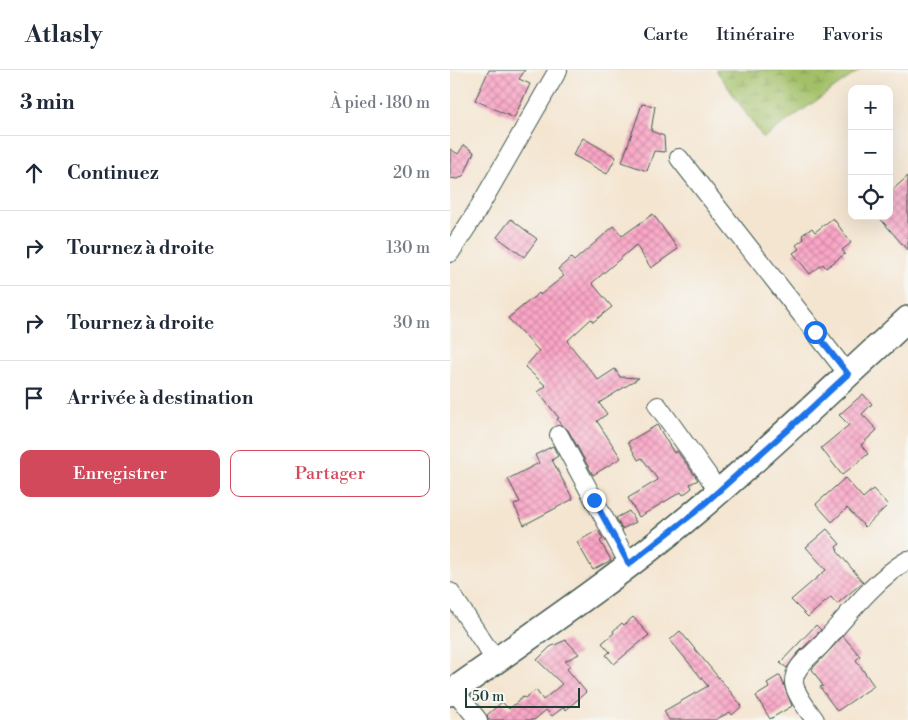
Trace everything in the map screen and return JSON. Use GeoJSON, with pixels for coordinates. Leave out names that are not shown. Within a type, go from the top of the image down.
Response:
{"type":"FeatureCollection","features":[{"type":"Feature","properties":{"kind":"street"},"geometry":{"type":"LineString","coordinates":[[450,253],[474,216],[558,70]]}},
{"type":"Feature","properties":{"kind":"street"},"geometry":{"type":"LineString","coordinates":[[679,158],[848,374]]}},
{"type":"Feature","properties":{"kind":"street"},"geometry":{"type":"LineString","coordinates":[[478,720],[452,692],[629,564],[694,513],[908,319]]}},
{"type":"Feature","properties":{"kind":"street"},"geometry":{"type":"LineString","coordinates":[[658,406],[718,492]]}},
{"type":"Feature","properties":{"kind":"street"},"geometry":{"type":"LineString","coordinates":[[560,435],[629,564]]}},
{"type":"Feature","properties":{"kind":"street"},"geometry":{"type":"LineString","coordinates":[[814,720],[800,698],[794,683],[802,664],[822,644],[842,619],[874,587],[899,565],[908,560]]}},
{"type":"Feature","properties":{"kind":"street"},"geometry":{"type":"LineString","coordinates":[[450,592],[496,660]]}},
{"type":"Feature","properties":{"kind":"green space"},"geometry":{"type":"Polygon","coordinates":[[[716,70],[860,70],[763,138],[716,70]]]}},
{"type":"Feature","properties":{"kind":"building"},"geometry":{"type":"Polygon","coordinates":[[[489,70],[525,70],[519,79],[530,84],[514,118],[475,100],[489,70]]]}},
{"type":"Feature","properties":{"kind":"building"},"geometry":{"type":"Polygon","coordinates":[[[642,104],[655,106],[651,131],[664,136],[665,152],[654,151],[647,171],[622,162],[642,104]]]}},
{"type":"Feature","properties":{"kind":"building"},"geometry":{"type":"Polygon","coordinates":[[[583,138],[616,157],[607,174],[573,155],[583,138]]]}},
{"type":"Feature","properties":{"kind":"building"},"geometry":{"type":"Polygon","coordinates":[[[464,145],[474,152],[464,175],[458,179],[450,178],[450,149],[458,154],[464,145]]]}},
{"type":"Feature","properties":{"kind":"building"},"geometry":{"type":"Polygon","coordinates":[[[908,176],[908,251],[881,220],[893,220],[893,189],[908,176]]]}},
{"type":"Feature","properties":{"kind":"building"},"geometry":{"type":"Polygon","coordinates":[[[653,214],[678,249],[651,268],[636,245],[592,283],[612,307],[593,322],[591,319],[567,341],[598,380],[615,369],[620,377],[639,378],[599,403],[607,414],[597,421],[621,458],[593,475],[568,430],[561,425],[557,419],[559,418],[538,392],[546,386],[525,367],[539,351],[508,318],[564,276],[558,269],[571,258],[574,261],[614,226],[622,236],[653,214]]]}},
{"type":"Feature","properties":{"kind":"building"},"geometry":{"type":"Polygon","coordinates":[[[833,218],[851,243],[842,250],[845,254],[826,268],[823,264],[810,274],[793,253],[799,249],[796,245],[804,239],[802,235],[812,228],[815,232],[833,218]]]}},
{"type":"Feature","properties":{"kind":"building"},"geometry":{"type":"Polygon","coordinates":[[[511,219],[537,239],[524,257],[497,237],[511,219]]]}},
{"type":"Feature","properties":{"kind":"building"},"geometry":{"type":"Polygon","coordinates":[[[863,394],[872,404],[862,414],[877,430],[861,445],[868,454],[842,475],[821,448],[849,425],[839,415],[863,394]]]}},
{"type":"Feature","properties":{"kind":"building"},"geometry":{"type":"Polygon","coordinates":[[[657,425],[674,453],[677,451],[698,480],[690,484],[692,488],[683,495],[681,492],[639,517],[628,498],[658,480],[642,458],[638,460],[628,442],[657,425]]]}},
{"type":"Feature","properties":{"kind":"building"},"geometry":{"type":"Polygon","coordinates":[[[553,446],[558,456],[552,460],[573,499],[524,525],[514,505],[520,502],[508,479],[539,463],[535,455],[553,446]]]}},
{"type":"Feature","properties":{"kind":"building"},"geometry":{"type":"Polygon","coordinates":[[[845,478],[863,498],[873,489],[888,505],[865,527],[847,508],[832,522],[816,504],[845,478]]]}},
{"type":"Feature","properties":{"kind":"building"},"geometry":{"type":"Polygon","coordinates":[[[629,511],[636,522],[622,529],[616,518],[629,511]]]}},
{"type":"Feature","properties":{"kind":"building"},"geometry":{"type":"Polygon","coordinates":[[[827,529],[840,544],[836,547],[837,551],[863,582],[837,604],[831,597],[808,617],[791,600],[826,570],[806,547],[827,529]]]}},
{"type":"Feature","properties":{"kind":"building"},"geometry":{"type":"Polygon","coordinates":[[[598,530],[603,539],[600,541],[611,560],[593,570],[577,542],[598,530]]]}},
{"type":"Feature","properties":{"kind":"building"},"geometry":{"type":"Polygon","coordinates":[[[633,617],[649,635],[614,664],[606,655],[610,652],[602,643],[622,623],[624,625],[633,617]]]}},
{"type":"Feature","properties":{"kind":"building"},"geometry":{"type":"Polygon","coordinates":[[[816,625],[821,630],[797,654],[787,668],[780,663],[816,625]]]}},
{"type":"Feature","properties":{"kind":"building"},"geometry":{"type":"Polygon","coordinates":[[[680,631],[742,706],[732,715],[730,712],[715,720],[669,720],[664,711],[708,686],[670,640],[680,631]]]}},
{"type":"Feature","properties":{"kind":"building"},"geometry":{"type":"Polygon","coordinates":[[[843,636],[860,656],[856,660],[874,686],[837,711],[820,687],[823,686],[812,669],[843,636]]]}},
{"type":"Feature","properties":{"kind":"building"},"geometry":{"type":"Polygon","coordinates":[[[566,640],[579,654],[565,661],[570,665],[567,669],[586,692],[566,710],[564,707],[552,716],[546,710],[534,720],[488,720],[487,715],[502,702],[509,709],[523,697],[525,698],[536,690],[543,700],[562,684],[537,660],[550,647],[566,640]]]}},
{"type":"Feature","properties":{"kind":"building"},"geometry":{"type":"Polygon","coordinates":[[[780,675],[792,706],[770,719],[756,696],[769,688],[767,683],[780,675]]]}},
{"type":"Feature","properties":{"kind":"route"},"geometry":{"type":"LineString","coordinates":[[594,500],[629,564],[694,513],[848,374],[815,332]]}}]}
